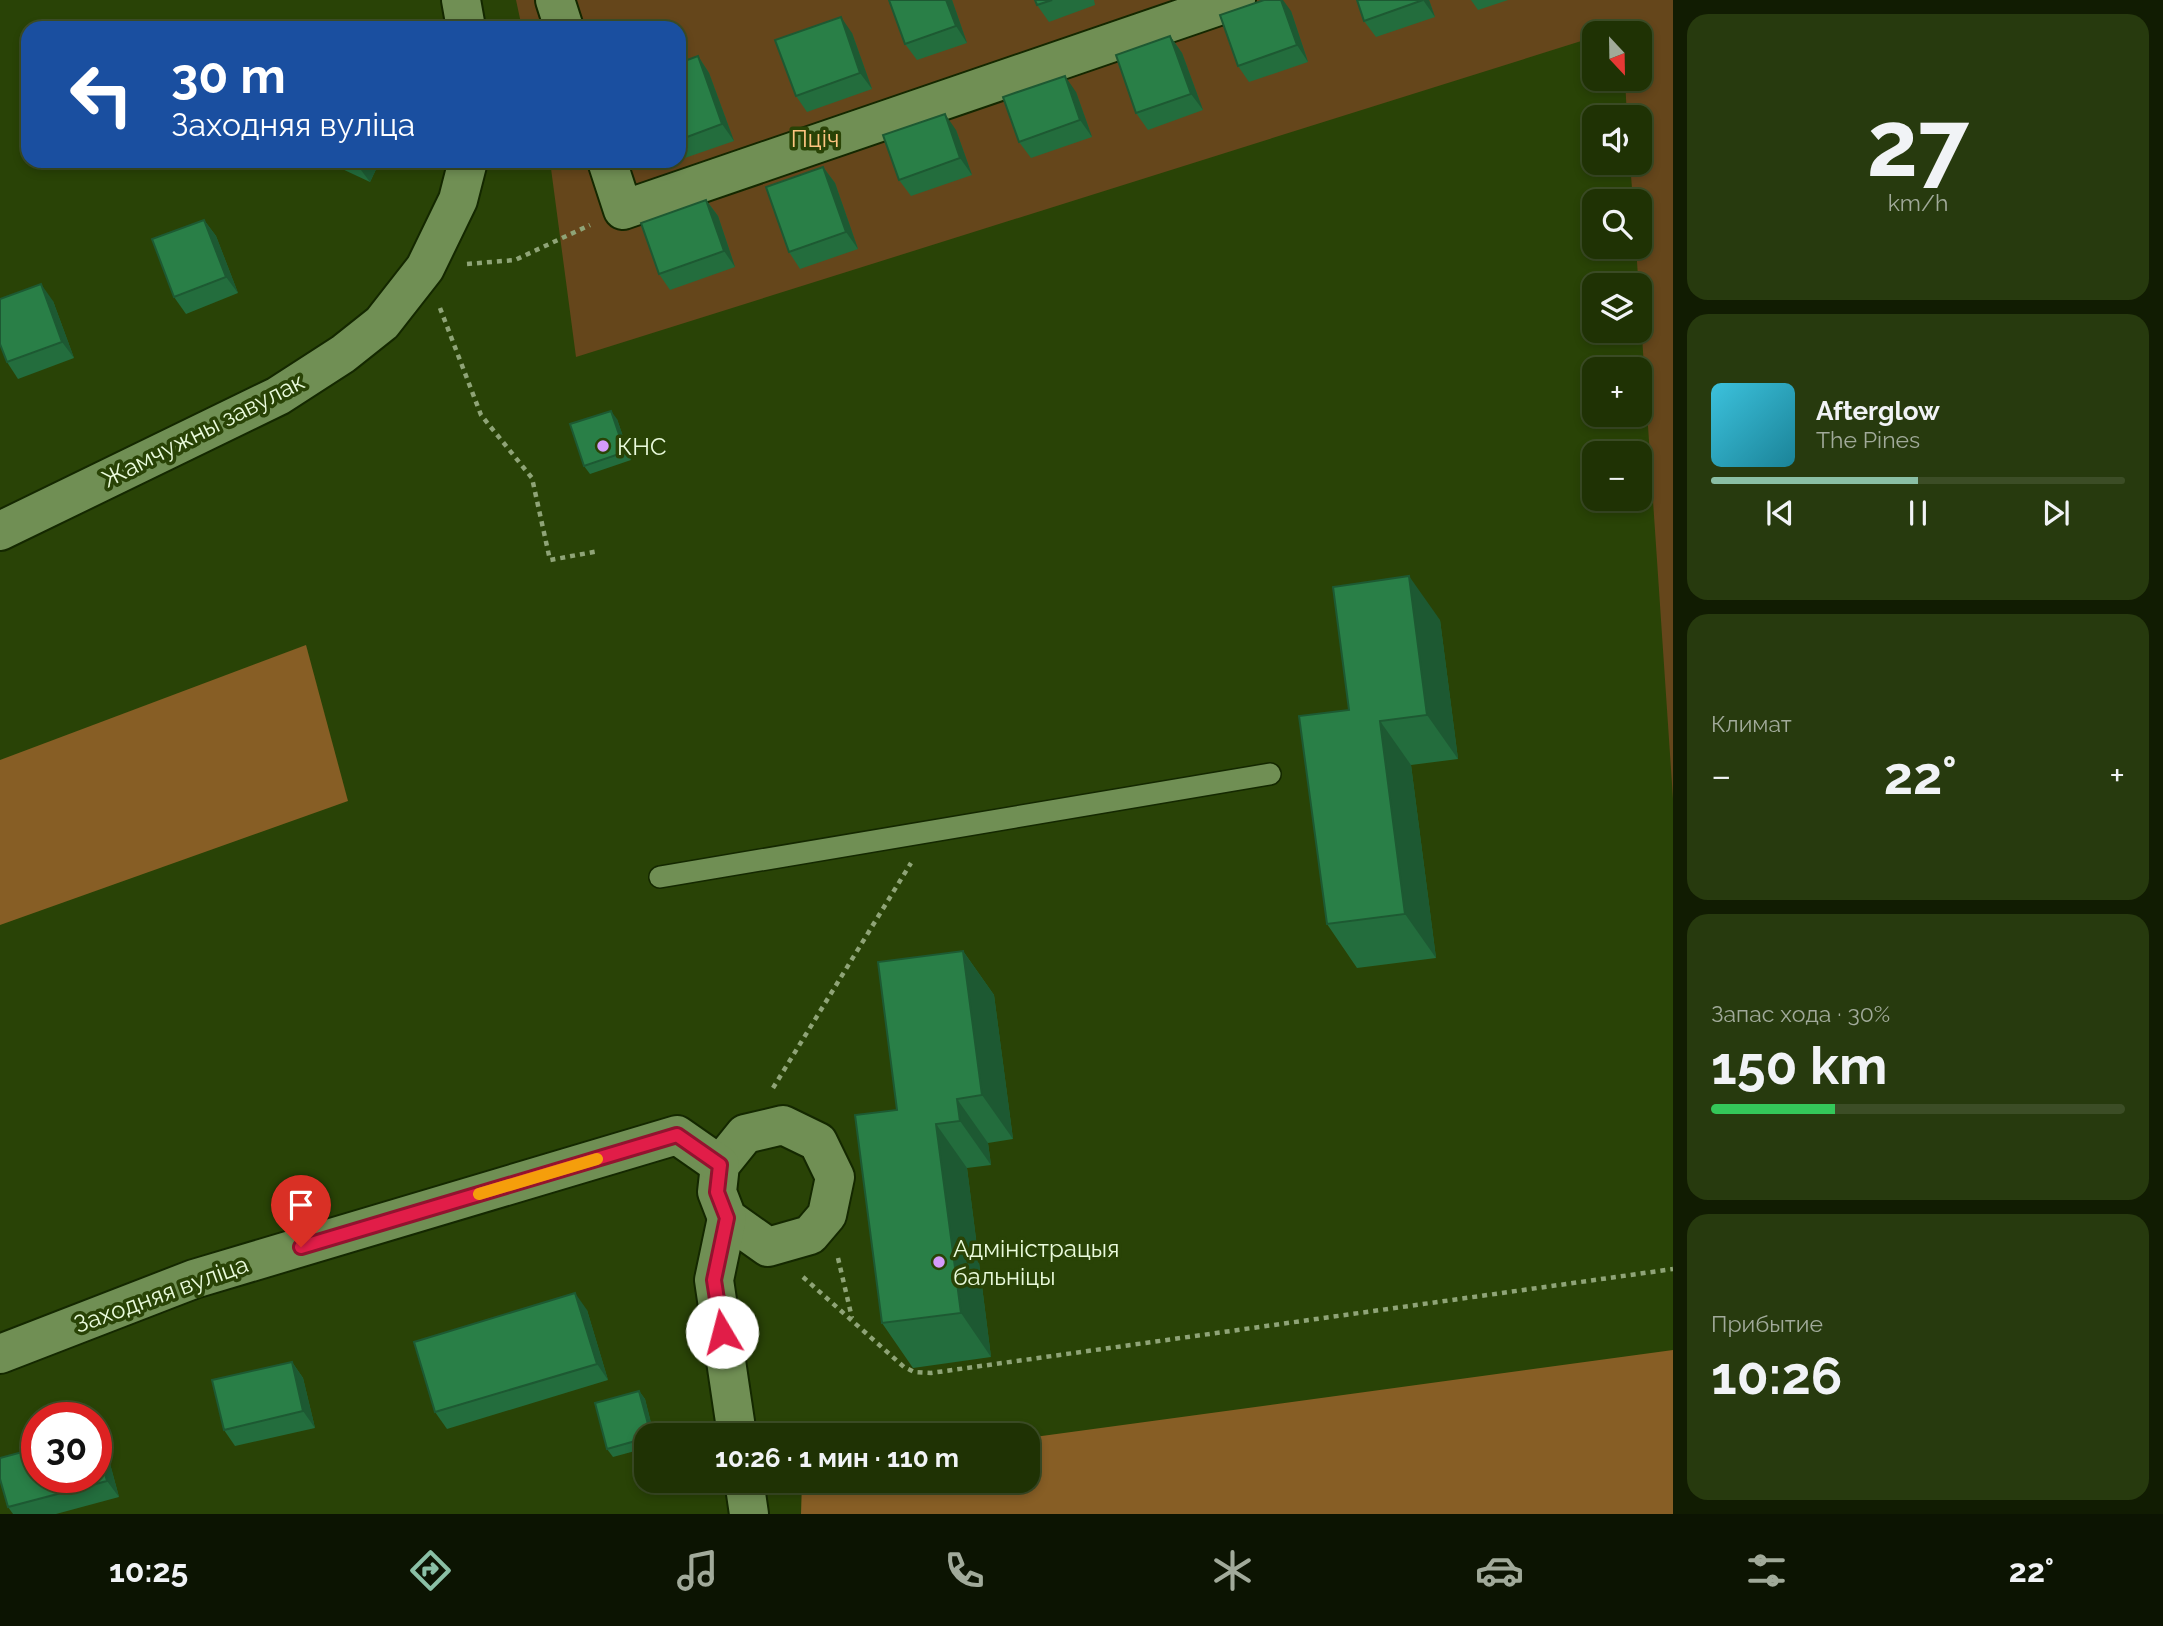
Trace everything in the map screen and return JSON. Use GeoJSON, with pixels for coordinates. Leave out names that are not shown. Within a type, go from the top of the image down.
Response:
{"type":"FeatureCollection","features":[{"type":"Feature","properties":{"kind":"street"},"geometry":{"type":"LineString","coordinates":[[461,0],[465,21]]}},
{"type":"Feature","properties":{"kind":"street"},"geometry":{"type":"LineString","coordinates":[[555,0],[562,21]]}},
{"type":"Feature","properties":{"kind":"street"},"geometry":{"type":"LineString","coordinates":[[609,168],[623,210],[1236,0]]}},
{"type":"Feature","properties":{"kind":"street","name":"Жамчужны завулак"},"geometry":{"type":"LineString","coordinates":[[0,531],[278,396],[342,354],[382,323],[425,268],[458,200],[466,168]]}},
{"type":"Feature","properties":{"kind":"street"},"geometry":{"type":"LineString","coordinates":[[727,1218],[768,1247],[810,1236],[827,1216],[835,1177],[818,1142],[783,1125],[745,1134],[720,1165],[717,1192],[727,1218],[714,1280],[735,1423]]}},
{"type":"Feature","properties":{"kind":"street","name":"Заходняя вуліца"},"geometry":{"type":"LineString","coordinates":[[0,1354],[194,1279],[677,1135],[720,1165]]}},
{"type":"Feature","properties":{"kind":"street"},"geometry":{"type":"LineString","coordinates":[[746,1493],[749,1514]]}},
{"type":"Feature","properties":{"kind":"lane"},"geometry":{"type":"LineString","coordinates":[[660,877],[1270,774]]}},
{"type":"Feature","properties":{"kind":"path"},"geometry":{"type":"LineString","coordinates":[[599,551],[550,560],[533,478],[481,415],[425,268],[515,260],[623,210]]}},
{"type":"Feature","properties":{"kind":"path"},"geometry":{"type":"LineString","coordinates":[[745,1134],[931,831]]}},
{"type":"Feature","properties":{"kind":"path"},"geometry":{"type":"LineString","coordinates":[[827,1216],[852,1318]]}},
{"type":"Feature","properties":{"kind":"path"},"geometry":{"type":"LineString","coordinates":[[768,1247],[905,1367],[914,1372],[931,1373],[1673,1269]]}},
{"type":"Feature","properties":{"kind":"green space","name":"Пціч"},"geometry":{"type":"Polygon","coordinates":[[[516,0],[1673,0],[1673,799],[1652,486],[1652,441],[1649,441],[1648,427],[1652,427],[1652,357],[1643,357],[1642,343],[1652,343],[1652,273],[1638,273],[1637,259],[1652,259],[1652,189],[1632,189],[1631,175],[1652,175],[1652,105],[1626,105],[1626,91],[1652,91],[1652,21],[1582,21],[1582,41],[576,357],[551,168],[686,168],[686,21],[520,21],[516,0]]]}},
{"type":"Feature","properties":{"kind":"shaded area"},"geometry":{"type":"Polygon","coordinates":[[[306,645],[348,801],[0,925],[0,760],[306,645]]]}},
{"type":"Feature","properties":{"kind":"shaded area"},"geometry":{"type":"Polygon","coordinates":[[[1673,1350],[1673,1514],[801,1514],[802,1493],[1040,1493],[1040,1436],[1673,1350]]]}},
{"type":"Feature","properties":{"kind":"building"},"geometry":{"type":"Polygon","coordinates":[[[889,0],[946,0],[956,26],[905,44],[889,0]]]}},
{"type":"Feature","properties":{"kind":"building"},"geometry":{"type":"Polygon","coordinates":[[[1035,0],[1052,0],[1037,5],[1035,0]]]}},
{"type":"Feature","properties":{"kind":"building"},"geometry":{"type":"Polygon","coordinates":[[[1264,0],[1281,0],[1297,45],[1238,66],[1220,15],[1264,0]]]}},
{"type":"Feature","properties":{"kind":"building"},"geometry":{"type":"Polygon","coordinates":[[[1357,0],[1423,0],[1364,21],[1357,0]]]}},
{"type":"Feature","properties":{"kind":"building"},"geometry":{"type":"Polygon","coordinates":[[[841,17],[860,73],[796,96],[775,40],[841,17]]]}},
{"type":"Feature","properties":{"kind":"building"},"geometry":{"type":"Polygon","coordinates":[[[1170,36],[1191,94],[1136,113],[1116,55],[1170,36]]]}},
{"type":"Feature","properties":{"kind":"building"},"geometry":{"type":"Polygon","coordinates":[[[698,56],[722,124],[686,137],[686,60],[698,56]]]}},
{"type":"Feature","properties":{"kind":"building"},"geometry":{"type":"Polygon","coordinates":[[[1065,76],[1080,120],[1019,142],[1003,97],[1065,76]]]}},
{"type":"Feature","properties":{"kind":"building"},"geometry":{"type":"Polygon","coordinates":[[[945,114],[960,158],[899,180],[883,135],[945,114]]]}},
{"type":"Feature","properties":{"kind":"building"},"geometry":{"type":"Polygon","coordinates":[[[823,167],[846,232],[789,252],[766,187],[823,167]]]}},
{"type":"Feature","properties":{"kind":"building"},"geometry":{"type":"Polygon","coordinates":[[[706,200],[724,251],[659,274],[641,223],[706,200]]]}},
{"type":"Feature","properties":{"kind":"building"},"geometry":{"type":"Polygon","coordinates":[[[204,220],[226,277],[174,297],[152,239],[204,220]]]}},
{"type":"Feature","properties":{"kind":"building"},"geometry":{"type":"Polygon","coordinates":[[[41,284],[62,342],[7,362],[0,344],[0,299],[41,284]]]}},
{"type":"Feature","properties":{"kind":"building","name":"КНС"},"geometry":{"type":"Polygon","coordinates":[[[611,411],[625,452],[584,466],[570,424],[611,411]]]}},
{"type":"Feature","properties":{"kind":"building"},"geometry":{"type":"Polygon","coordinates":[[[1409,576],[1427,715],[1380,721],[1405,914],[1327,924],[1299,716],[1349,710],[1333,587],[1409,576]]]}},
{"type":"Feature","properties":{"kind":"building"},"geometry":{"type":"Polygon","coordinates":[[[963,951],[982,1095],[957,1099],[960,1121],[936,1124],[961,1313],[882,1323],[855,1115],[897,1110],[878,962],[963,951]]]}},
{"type":"Feature","properties":{"kind":"building"},"geometry":{"type":"Polygon","coordinates":[[[575,1293],[597,1364],[435,1412],[414,1342],[575,1293]]]}},
{"type":"Feature","properties":{"kind":"building"},"geometry":{"type":"Polygon","coordinates":[[[292,1362],[303,1411],[224,1430],[212,1380],[292,1362]]]}},
{"type":"Feature","properties":{"kind":"building"},"geometry":{"type":"Polygon","coordinates":[[[639,1391],[648,1423],[634,1423],[634,1441],[607,1449],[595,1403],[639,1391]]]}},
{"type":"Feature","properties":{"kind":"building"},"geometry":{"type":"Polygon","coordinates":[[[21,1452],[21,1493],[61,1493],[8,1507],[0,1479],[0,1458],[21,1452]]]}},
{"type":"Feature","properties":{"kind":"slow traffic"},"geometry":{"type":"LineString","coordinates":[[479,1194],[597,1159]]}},
{"type":"Feature","properties":{"kind":"place","name":"КНС"},"geometry":{"type":"Point","coordinates":[603,446]}},
{"type":"Feature","properties":{"kind":"place","name":"Адміністрацыя бальніцы"},"geometry":{"type":"Point","coordinates":[939,1262]}},
{"type":"Feature","properties":{"kind":"route"},"geometry":{"type":"LineString","coordinates":[[301,1247],[677,1135],[720,1165],[717,1192],[727,1218],[714,1280],[722,1332]]}}]}
